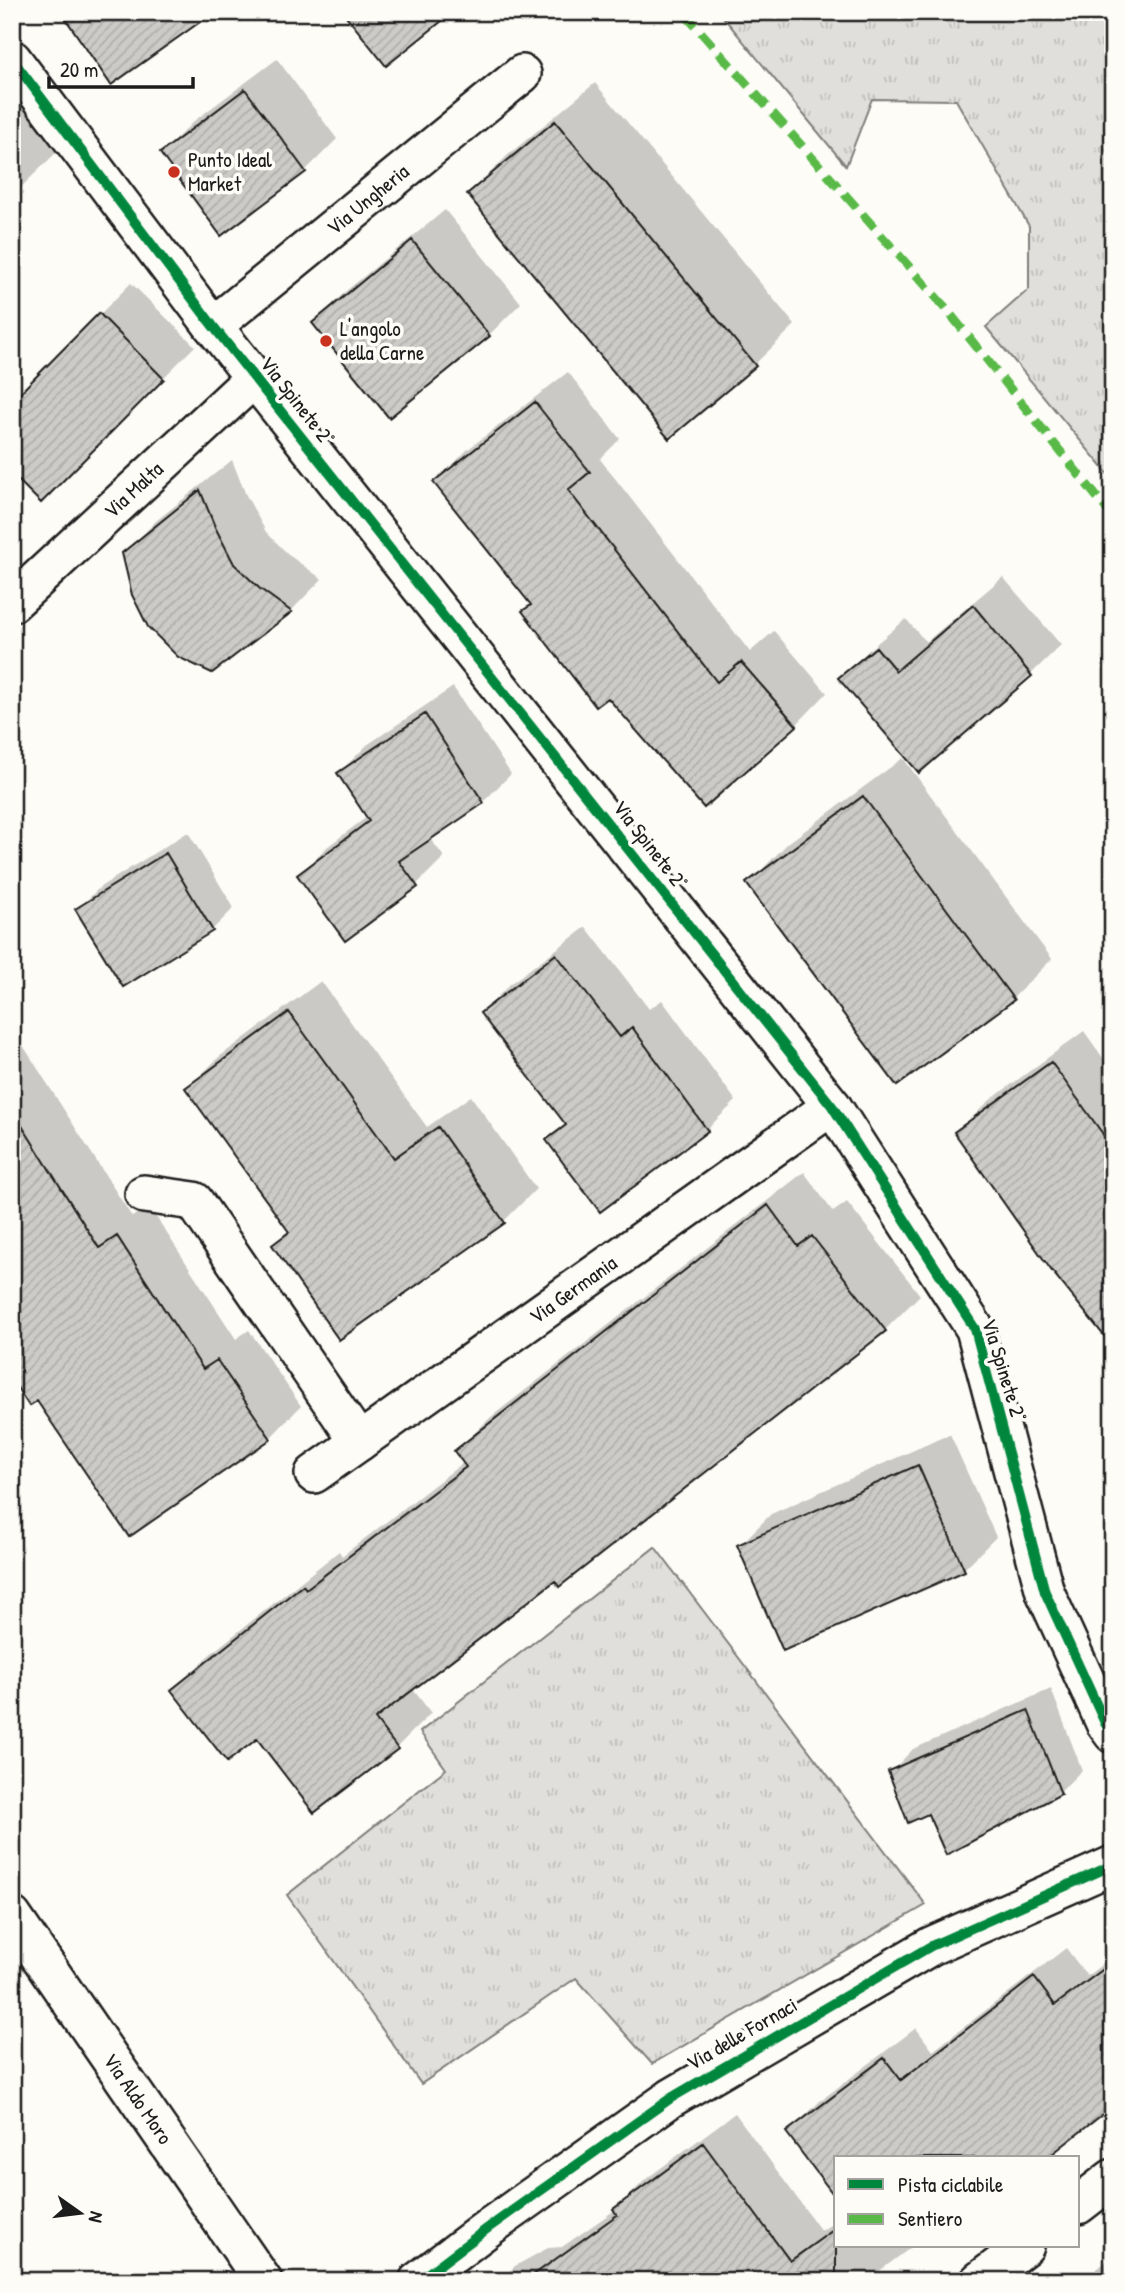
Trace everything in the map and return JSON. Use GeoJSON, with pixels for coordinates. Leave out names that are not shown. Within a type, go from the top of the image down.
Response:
{"type":"FeatureCollection","features":[{"type":"Feature","properties":{"kind":"street","name":"Via Spinete 2°"},"geometry":{"type":"LineString","coordinates":[[12,59],[213,326],[832,1106],[975,1329],[1045,1592],[1105,1723],[1113,1734]]}},
{"type":"Feature","properties":{"kind":"street","name":"Via Ungheria"},"geometry":{"type":"LineString","coordinates":[[213,326],[522,74]]}},
{"type":"Feature","properties":{"kind":"street","name":"Via Malta"},"geometry":{"type":"LineString","coordinates":[[12,603],[254,378]]}},
{"type":"Feature","properties":{"kind":"street","name":"Via Germania"},"geometry":{"type":"LineString","coordinates":[[314,1475],[832,1106]]}},
{"type":"Feature","properties":{"kind":"street"},"geometry":{"type":"LineString","coordinates":[[144,1194],[194,1201],[359,1443]]}},
{"type":"Feature","properties":{"kind":"street","name":"Via delle Fornaci"},"geometry":{"type":"LineString","coordinates":[[418,2281],[671,2098],[931,1945],[1113,1865]]}},
{"type":"Feature","properties":{"kind":"street","name":"Via Aldo Moro"},"geometry":{"type":"LineString","coordinates":[[12,1916],[263,2281]]}},
{"type":"Feature","properties":{"kind":"street"},"geometry":{"type":"LineString","coordinates":[[1080,2203],[1113,2178]]}},
{"type":"Feature","properties":{"kind":"street"},"geometry":{"type":"LineString","coordinates":[[979,2281],[1022,2248]]}},
{"type":"Feature","properties":{"kind":"green space"},"geometry":{"type":"Polygon","coordinates":[[[719,12],[1094,12],[1113,37],[1113,480],[986,327],[1029,289],[1029,226],[956,100],[872,99],[846,166],[719,12]]]}},
{"type":"Feature","properties":{"kind":"green space"},"geometry":{"type":"Polygon","coordinates":[[[655,1547],[926,1905],[652,2064],[576,1978],[421,2084],[287,1895],[446,1769],[420,1732],[655,1547]]]}},
{"type":"Feature","properties":{"kind":"building"},"geometry":{"type":"Polygon","coordinates":[[[61,12],[214,12],[111,85],[61,12]]]}},
{"type":"Feature","properties":{"kind":"building"},"geometry":{"type":"Polygon","coordinates":[[[343,12],[453,12],[386,66],[343,12]]]}},
{"type":"Feature","properties":{"kind":"building"},"geometry":{"type":"Polygon","coordinates":[[[245,89],[306,172],[221,236],[160,153],[245,89]]]}},
{"type":"Feature","properties":{"kind":"building"},"geometry":{"type":"Polygon","coordinates":[[[555,121],[756,366],[669,439],[467,194],[555,121]]]}},
{"type":"Feature","properties":{"kind":"building"},"geometry":{"type":"Polygon","coordinates":[[[412,240],[490,336],[389,418],[312,323],[412,240]]]}},
{"type":"Feature","properties":{"kind":"building"},"geometry":{"type":"Polygon","coordinates":[[[99,313],[164,379],[41,503],[12,474],[12,401],[99,313]]]}},
{"type":"Feature","properties":{"kind":"building"},"geometry":{"type":"Polygon","coordinates":[[[535,402],[590,472],[568,490],[717,682],[741,662],[797,726],[704,808],[608,698],[596,707],[522,611],[531,605],[433,482],[535,402]]]}},
{"type":"Feature","properties":{"kind":"building"},"geometry":{"type":"Polygon","coordinates":[[[200,490],[234,564],[259,588],[292,612],[212,673],[178,657],[148,627],[132,595],[122,553],[200,490]]]}},
{"type":"Feature","properties":{"kind":"building"},"geometry":{"type":"Polygon","coordinates":[[[973,605],[1032,676],[919,773],[838,678],[876,647],[896,671],[973,605]]]}},
{"type":"Feature","properties":{"kind":"building"},"geometry":{"type":"Polygon","coordinates":[[[425,714],[484,803],[399,861],[418,887],[345,941],[297,875],[369,821],[337,773],[425,714]]]}},
{"type":"Feature","properties":{"kind":"building"},"geometry":{"type":"Polygon","coordinates":[[[863,796],[1014,1000],[897,1086],[746,883],[863,796]]]}},
{"type":"Feature","properties":{"kind":"building"},"geometry":{"type":"Polygon","coordinates":[[[166,853],[213,931],[123,987],[75,909],[166,853]]]}},
{"type":"Feature","properties":{"kind":"building"},"geometry":{"type":"Polygon","coordinates":[[[556,954],[620,1037],[632,1027],[708,1131],[600,1212],[546,1140],[566,1125],[480,1013],[556,954]]]}},
{"type":"Feature","properties":{"kind":"building"},"geometry":{"type":"Polygon","coordinates":[[[289,1012],[394,1158],[438,1127],[505,1223],[339,1340],[272,1245],[289,1232],[185,1088],[289,1012]]]}},
{"type":"Feature","properties":{"kind":"building"},"geometry":{"type":"Polygon","coordinates":[[[1051,1062],[1113,1148],[1113,1347],[1051,1270],[954,1132],[1051,1062]]]}},
{"type":"Feature","properties":{"kind":"building"},"geometry":{"type":"Polygon","coordinates":[[[12,1110],[99,1248],[117,1236],[203,1369],[217,1360],[271,1439],[129,1537],[37,1401],[29,1406],[12,1380],[12,1110]]]}},
{"type":"Feature","properties":{"kind":"building"},"geometry":{"type":"Polygon","coordinates":[[[768,1205],[798,1246],[812,1236],[886,1331],[559,1587],[555,1581],[375,1719],[398,1749],[314,1813],[257,1739],[227,1762],[171,1690],[303,1585],[306,1589],[466,1467],[454,1451],[768,1205]]]}},
{"type":"Feature","properties":{"kind":"building"},"geometry":{"type":"Polygon","coordinates":[[[918,1465],[965,1571],[783,1651],[737,1545],[918,1465]]]}},
{"type":"Feature","properties":{"kind":"building"},"geometry":{"type":"Polygon","coordinates":[[[1028,1710],[1061,1794],[946,1855],[928,1814],[908,1823],[888,1771],[1028,1710]]]}},
{"type":"Feature","properties":{"kind":"building"},"geometry":{"type":"Polygon","coordinates":[[[1113,1962],[1113,2106],[1050,2156],[834,2156],[834,2195],[786,2132],[884,2058],[901,2080],[1034,1977],[1055,2005],[1113,1962]]]}},
{"type":"Feature","properties":{"kind":"building"},"geometry":{"type":"Polygon","coordinates":[[[703,2143],[790,2261],[834,2229],[836,2281],[525,2281],[617,2215],[613,2209],[703,2143]]]}},
{"type":"Feature","properties":{"kind":"marked path"},"geometry":{"type":"LineString","coordinates":[[683,12],[943,305],[1113,517]]}},
{"type":"Feature","properties":{"kind":"cycle path"},"geometry":{"type":"LineString","coordinates":[[12,59],[213,326],[832,1106],[975,1329],[1045,1592],[1105,1723],[1113,1734]]}},
{"type":"Feature","properties":{"kind":"cycle path"},"geometry":{"type":"LineString","coordinates":[[418,2281],[671,2098],[931,1946],[1113,1865]]}},
{"type":"Feature","properties":{"kind":"place","name":"Punto Ideal Market"},"geometry":{"type":"Point","coordinates":[174,172]}},
{"type":"Feature","properties":{"kind":"place","name":"L'angolo della Carne"},"geometry":{"type":"Point","coordinates":[326,341]}}]}
